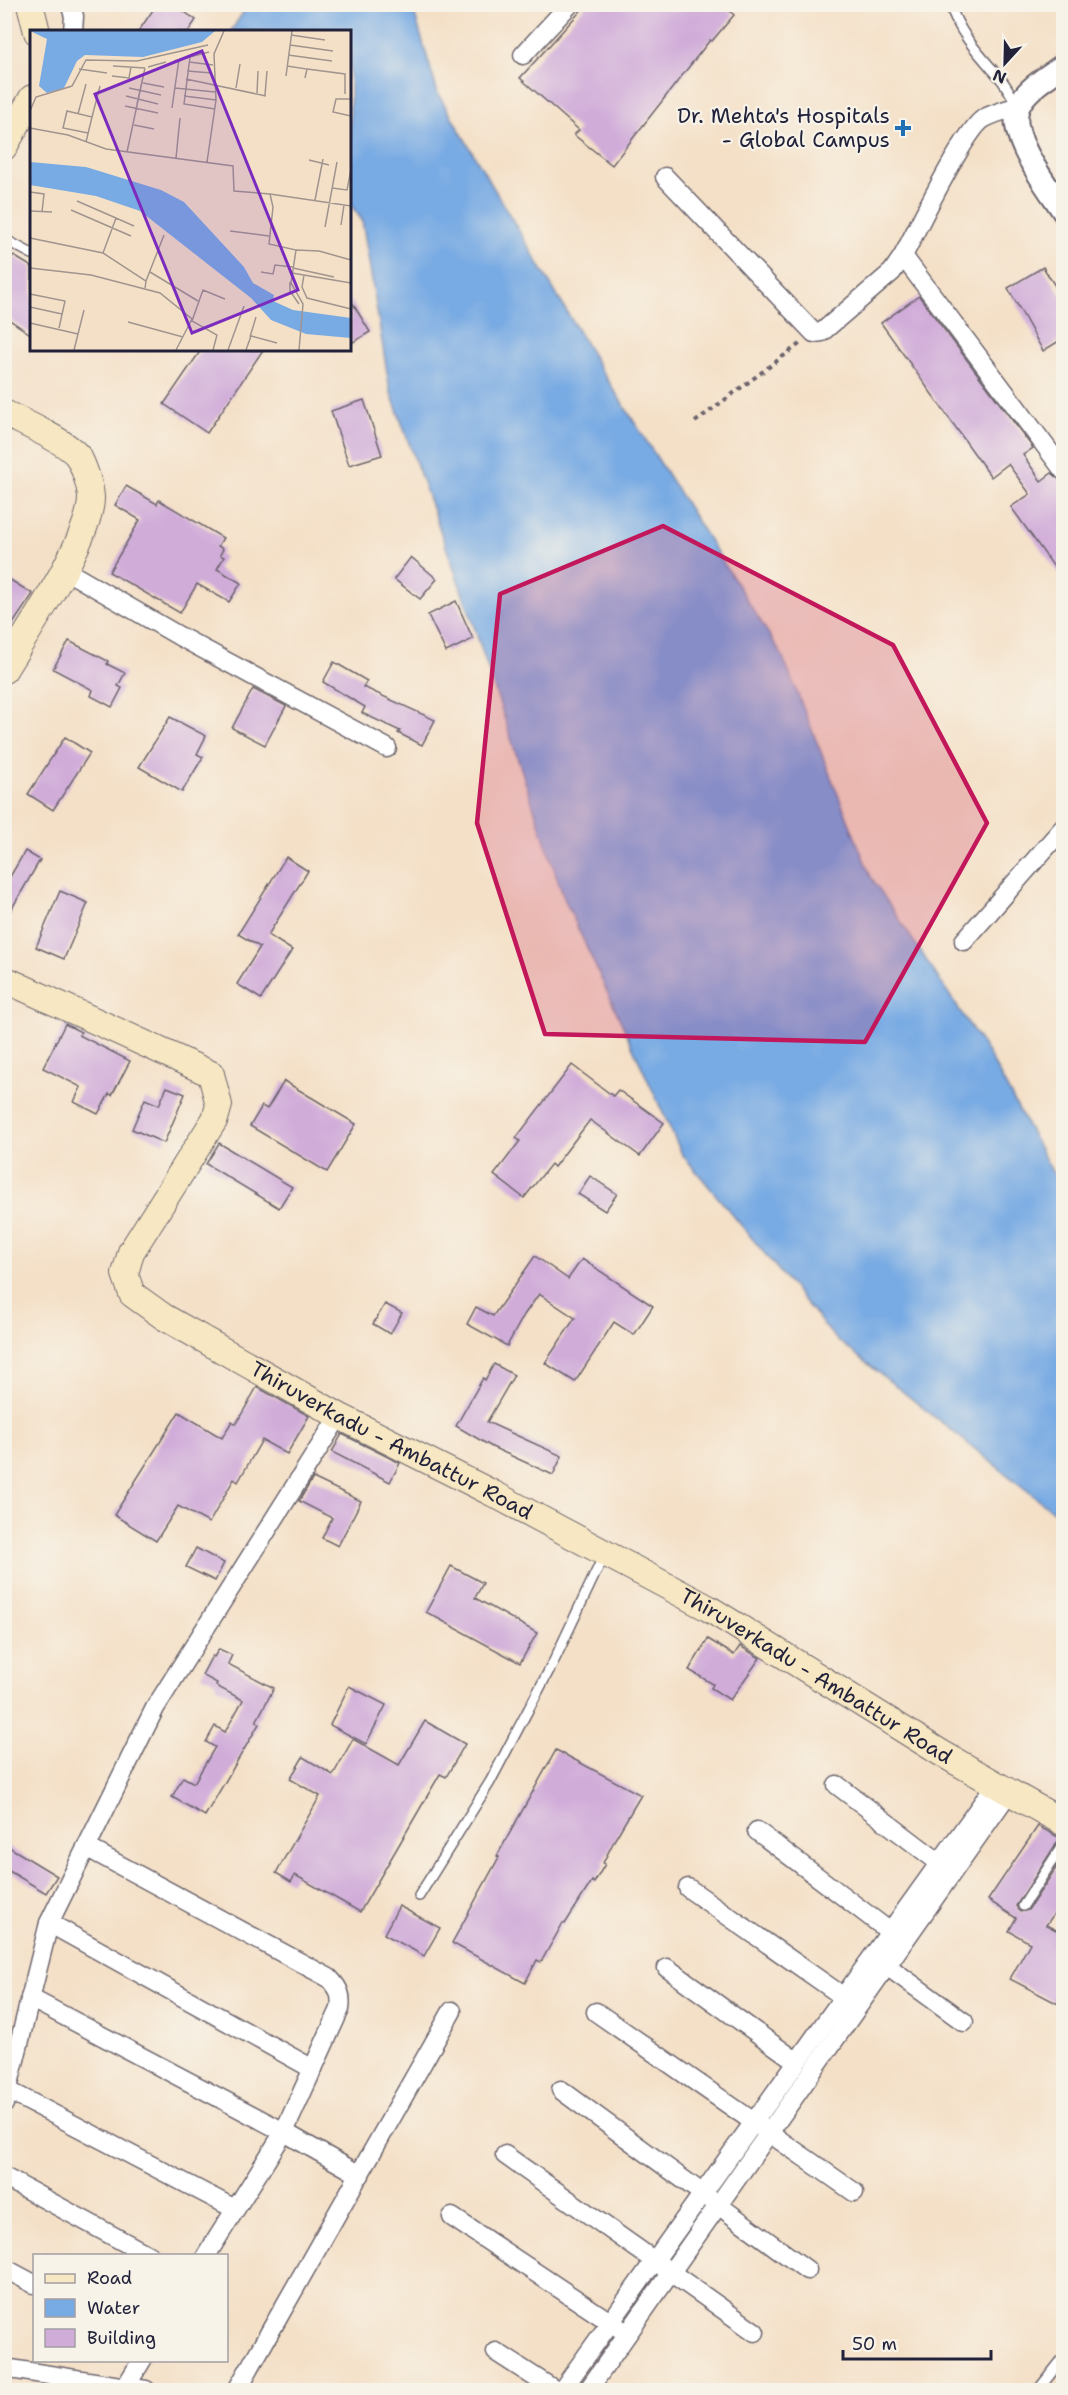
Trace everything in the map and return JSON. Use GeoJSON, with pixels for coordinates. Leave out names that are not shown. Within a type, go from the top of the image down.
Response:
{"type":"FeatureCollection","features":[{"type":"Feature","properties":{"kind":"main road"},"geometry":{"type":"LineString","coordinates":[[30,4],[36,30]]}},
{"type":"Feature","properties":{"kind":"main road"},"geometry":{"type":"LineString","coordinates":[[4,147],[28,108]]}},
{"type":"Feature","properties":{"kind":"main road"},"geometry":{"type":"LineString","coordinates":[[4,413],[50,436],[78,456],[91,496],[86,524],[63,569],[4,670]]}},
{"type":"Feature","properties":{"kind":"main road","name":"Thiruverkadu - Ambattur Road"},"geometry":{"type":"LineString","coordinates":[[4,979],[211,1074],[219,1105],[215,1119],[131,1252],[125,1274],[132,1294],[164,1317],[339,1416],[708,1608],[941,1753],[1064,1823]]}},
{"type":"Feature","properties":{"kind":"street"},"geometry":{"type":"LineString","coordinates":[[70,4],[74,16],[73,30]]}},
{"type":"Feature","properties":{"kind":"street"},"geometry":{"type":"LineString","coordinates":[[523,55],[570,4]]}},
{"type":"Feature","properties":{"kind":"street"},"geometry":{"type":"LineString","coordinates":[[1064,65],[1026,95],[1018,106],[1016,122],[1021,141],[1064,212]]}},
{"type":"Feature","properties":{"kind":"street"},"geometry":{"type":"LineString","coordinates":[[665,177],[814,333],[822,332],[892,272],[975,127],[984,119],[1018,106]]}},
{"type":"Feature","properties":{"kind":"street"},"geometry":{"type":"LineString","coordinates":[[903,256],[1064,471]]}},
{"type":"Feature","properties":{"kind":"street"},"geometry":{"type":"LineString","coordinates":[[63,569],[180,636],[387,748]]}},
{"type":"Feature","properties":{"kind":"street"},"geometry":{"type":"LineString","coordinates":[[964,941],[1064,827]]}},
{"type":"Feature","properties":{"kind":"street"},"geometry":{"type":"LineString","coordinates":[[235,2209],[6,2094],[49,1923],[86,1847],[155,1708],[339,1416]]}},
{"type":"Feature","properties":{"kind":"street"},"geometry":{"type":"LineString","coordinates":[[837,1785],[946,1868]]}},
{"type":"Feature","properties":{"kind":"street"},"geometry":{"type":"LineString","coordinates":[[588,2391],[858,2007],[946,1868],[1002,1788]]}},
{"type":"Feature","properties":{"kind":"street"},"geometry":{"type":"LineString","coordinates":[[757,1831],[889,1931]]}},
{"type":"Feature","properties":{"kind":"street"},"geometry":{"type":"LineString","coordinates":[[86,1847],[329,1978],[339,1988],[342,1999],[340,2009],[284,2132],[207,2254]]}},
{"type":"Feature","properties":{"kind":"street"},"geometry":{"type":"LineString","coordinates":[[562,2391],[889,1931],[946,1868]]}},
{"type":"Feature","properties":{"kind":"street"},"geometry":{"type":"LineString","coordinates":[[688,1887],[858,2007]]}},
{"type":"Feature","properties":{"kind":"street"},"geometry":{"type":"LineString","coordinates":[[49,1923],[313,2069]]}},
{"type":"Feature","properties":{"kind":"street"},"geometry":{"type":"LineString","coordinates":[[886,1966],[964,2022]]}},
{"type":"Feature","properties":{"kind":"street"},"geometry":{"type":"LineString","coordinates":[[668,1968],[796,2061]]}},
{"type":"Feature","properties":{"kind":"street"},"geometry":{"type":"LineString","coordinates":[[30,1998],[284,2132],[360,2175]]}},
{"type":"Feature","properties":{"kind":"street"},"geometry":{"type":"LineString","coordinates":[[237,2391],[452,2011]]}},
{"type":"Feature","properties":{"kind":"street"},"geometry":{"type":"LineString","coordinates":[[597,2012],[854,2192]]}},
{"type":"Feature","properties":{"kind":"street"},"geometry":{"type":"LineString","coordinates":[[561,2090],[807,2270]]}},
{"type":"Feature","properties":{"kind":"street"},"geometry":{"type":"LineString","coordinates":[[505,2155],[755,2332]]}},
{"type":"Feature","properties":{"kind":"street"},"geometry":{"type":"LineString","coordinates":[[4,2177],[146,2254]]}},
{"type":"Feature","properties":{"kind":"street"},"geometry":{"type":"LineString","coordinates":[[452,2217],[627,2334]]}},
{"type":"Feature","properties":{"kind":"street"},"geometry":{"type":"LineString","coordinates":[[4,2268],[33,2283]]}},
{"type":"Feature","properties":{"kind":"street"},"geometry":{"type":"LineString","coordinates":[[496,2352],[555,2391]]}},
{"type":"Feature","properties":{"kind":"street"},"geometry":{"type":"LineString","coordinates":[[126,2386],[141,2362]]}},
{"type":"Feature","properties":{"kind":"street"},"geometry":{"type":"LineString","coordinates":[[4,2368],[146,2391]]}},
{"type":"Feature","properties":{"kind":"lane"},"geometry":{"type":"LineString","coordinates":[[950,4],[954,19],[979,57],[1001,80],[1018,106]]}},
{"type":"Feature","properties":{"kind":"lane"},"geometry":{"type":"LineString","coordinates":[[4,239],[30,253]]}},
{"type":"Feature","properties":{"kind":"lane"},"geometry":{"type":"LineString","coordinates":[[419,1896],[490,1782],[553,1663],[604,1553]]}},
{"type":"Feature","properties":{"kind":"lane"},"geometry":{"type":"LineString","coordinates":[[1023,1906],[1064,1843]]}},
{"type":"Feature","properties":{"kind":"lane"},"geometry":{"type":"LineString","coordinates":[[1038,2391],[1064,2357]]}},
{"type":"Feature","properties":{"kind":"path"},"geometry":{"type":"LineString","coordinates":[[695,422],[814,333]]}},
{"type":"Feature","properties":{"kind":"highlighted area"},"geometry":{"type":"Polygon","coordinates":[[[663,526],[893,645],[987,823],[865,1042],[545,1034],[477,823],[500,594],[663,526]]]}},
{"type":"Feature","properties":{"kind":"water"},"geometry":{"type":"Polygon","coordinates":[[[248,5],[412,5],[438,94],[600,368],[782,655],[871,877],[988,1053],[1063,1192],[1063,1519],[834,1337],[682,1154],[563,896],[469,611],[390,390],[362,220],[351,205],[351,30],[232,30],[248,5]]]}},
{"type":"Feature","properties":{"kind":"building"},"geometry":{"type":"Polygon","coordinates":[[[157,4],[173,4],[196,20],[189,30],[139,30],[157,4]]]}},
{"type":"Feature","properties":{"kind":"building"},"geometry":{"type":"Polygon","coordinates":[[[587,4],[722,4],[734,15],[712,41],[710,40],[612,165],[574,135],[579,130],[520,78],[587,4]]]}},
{"type":"Feature","properties":{"kind":"building"},"geometry":{"type":"Polygon","coordinates":[[[4,250],[30,266],[30,334],[4,316],[4,250]]]}},
{"type":"Feature","properties":{"kind":"building"},"geometry":{"type":"Polygon","coordinates":[[[1043,267],[1064,300],[1064,338],[1043,351],[1008,288],[1043,267]]]}},
{"type":"Feature","properties":{"kind":"building"},"geometry":{"type":"Polygon","coordinates":[[[919,296],[1033,448],[1023,455],[1041,481],[1052,473],[1064,484],[1064,581],[1011,507],[1030,494],[1008,464],[991,477],[881,323],[919,296]]]}},
{"type":"Feature","properties":{"kind":"building"},"geometry":{"type":"Polygon","coordinates":[[[351,301],[370,332],[351,343],[351,301]]]}},
{"type":"Feature","properties":{"kind":"building"},"geometry":{"type":"Polygon","coordinates":[[[200,351],[262,351],[207,433],[164,404],[200,351]]]}},
{"type":"Feature","properties":{"kind":"building"},"geometry":{"type":"Polygon","coordinates":[[[364,400],[382,455],[349,465],[331,411],[364,400]]]}},
{"type":"Feature","properties":{"kind":"building"},"geometry":{"type":"Polygon","coordinates":[[[126,486],[157,504],[159,500],[223,538],[218,546],[223,549],[220,555],[224,557],[217,569],[241,583],[229,602],[197,584],[180,613],[109,572],[140,520],[115,505],[126,486]]]}},
{"type":"Feature","properties":{"kind":"building"},"geometry":{"type":"Polygon","coordinates":[[[411,557],[437,579],[420,599],[394,579],[411,557]]]}},
{"type":"Feature","properties":{"kind":"building"},"geometry":{"type":"Polygon","coordinates":[[[4,576],[33,594],[4,637],[4,576]]]}},
{"type":"Feature","properties":{"kind":"building"},"geometry":{"type":"Polygon","coordinates":[[[456,601],[473,639],[446,652],[428,615],[456,601]]]}},
{"type":"Feature","properties":{"kind":"building"},"geometry":{"type":"Polygon","coordinates":[[[69,641],[108,661],[107,664],[125,673],[118,686],[122,688],[112,707],[91,696],[93,690],[53,669],[69,641]]]}},
{"type":"Feature","properties":{"kind":"building"},"geometry":{"type":"Polygon","coordinates":[[[334,662],[367,681],[363,687],[435,720],[422,745],[398,733],[400,731],[362,713],[365,707],[323,682],[334,662]]]}},
{"type":"Feature","properties":{"kind":"building"},"geometry":{"type":"Polygon","coordinates":[[[253,689],[286,706],[265,745],[232,728],[253,689]]]}},
{"type":"Feature","properties":{"kind":"building"},"geometry":{"type":"Polygon","coordinates":[[[170,717],[206,736],[197,754],[203,757],[182,792],[139,767],[170,717]]]}},
{"type":"Feature","properties":{"kind":"building"},"geometry":{"type":"Polygon","coordinates":[[[65,737],[90,753],[53,810],[28,794],[65,737]]]}},
{"type":"Feature","properties":{"kind":"building"},"geometry":{"type":"Polygon","coordinates":[[[25,851],[40,860],[4,922],[4,887],[25,851]]]}},
{"type":"Feature","properties":{"kind":"building"},"geometry":{"type":"Polygon","coordinates":[[[286,857],[308,871],[268,935],[292,950],[261,999],[237,984],[260,947],[238,934],[286,857]]]}},
{"type":"Feature","properties":{"kind":"building"},"geometry":{"type":"Polygon","coordinates":[[[60,891],[88,903],[64,959],[36,947],[60,891]]]}},
{"type":"Feature","properties":{"kind":"building"},"geometry":{"type":"Polygon","coordinates":[[[65,1024],[81,1032],[79,1035],[130,1061],[112,1095],[109,1094],[98,1114],[74,1102],[81,1087],[43,1068],[65,1024]]]}},
{"type":"Feature","properties":{"kind":"building"},"geometry":{"type":"Polygon","coordinates":[[[572,1065],[613,1096],[618,1090],[664,1123],[640,1156],[590,1120],[554,1167],[551,1164],[524,1198],[494,1175],[520,1141],[516,1138],[572,1065]]]}},
{"type":"Feature","properties":{"kind":"building"},"geometry":{"type":"Polygon","coordinates":[[[284,1081],[356,1124],[327,1172],[250,1126],[262,1106],[267,1109],[284,1081]]]}},
{"type":"Feature","properties":{"kind":"building"},"geometry":{"type":"Polygon","coordinates":[[[167,1087],[185,1094],[164,1143],[132,1129],[145,1099],[159,1105],[167,1087]]]}},
{"type":"Feature","properties":{"kind":"building"},"geometry":{"type":"Polygon","coordinates":[[[219,1143],[292,1187],[279,1208],[206,1164],[219,1143]]]}},
{"type":"Feature","properties":{"kind":"building"},"geometry":{"type":"Polygon","coordinates":[[[590,1176],[617,1194],[605,1211],[578,1194],[590,1176]]]}},
{"type":"Feature","properties":{"kind":"building"},"geometry":{"type":"Polygon","coordinates":[[[535,1256],[568,1279],[582,1259],[653,1306],[634,1335],[614,1322],[575,1382],[545,1363],[575,1318],[539,1294],[507,1346],[467,1324],[476,1307],[493,1316],[535,1256]]]}},
{"type":"Feature","properties":{"kind":"building"},"geometry":{"type":"Polygon","coordinates":[[[385,1304],[402,1313],[390,1334],[373,1324],[385,1304]]]}},
{"type":"Feature","properties":{"kind":"building"},"geometry":{"type":"Polygon","coordinates":[[[494,1364],[514,1375],[487,1422],[562,1456],[553,1475],[492,1447],[456,1426],[483,1378],[485,1380],[494,1364]]]}},
{"type":"Feature","properties":{"kind":"building"},"geometry":{"type":"Polygon","coordinates":[[[257,1387],[309,1416],[287,1454],[262,1440],[238,1482],[234,1479],[209,1523],[178,1506],[156,1541],[114,1515],[179,1412],[222,1438],[232,1421],[236,1424],[257,1387]]]}},
{"type":"Feature","properties":{"kind":"building"},"geometry":{"type":"Polygon","coordinates":[[[342,1434],[400,1463],[390,1482],[332,1452],[342,1434]]]}},
{"type":"Feature","properties":{"kind":"building"},"geometry":{"type":"Polygon","coordinates":[[[313,1478],[361,1501],[338,1546],[322,1538],[332,1518],[299,1501],[313,1478]]]}},
{"type":"Feature","properties":{"kind":"building"},"geometry":{"type":"Polygon","coordinates":[[[196,1548],[224,1563],[215,1581],[186,1567],[196,1548]]]}},
{"type":"Feature","properties":{"kind":"building"},"geometry":{"type":"Polygon","coordinates":[[[451,1566],[483,1583],[475,1598],[537,1633],[520,1663],[426,1612],[451,1566]]]}},
{"type":"Feature","properties":{"kind":"building"},"geometry":{"type":"Polygon","coordinates":[[[708,1639],[734,1655],[740,1646],[760,1658],[730,1700],[711,1688],[713,1684],[689,1670],[708,1639]]]}},
{"type":"Feature","properties":{"kind":"building"},"geometry":{"type":"Polygon","coordinates":[[[219,1649],[232,1655],[228,1664],[274,1688],[256,1722],[259,1724],[205,1816],[172,1797],[183,1777],[194,1783],[215,1747],[206,1742],[215,1726],[225,1732],[243,1700],[216,1686],[217,1683],[202,1675],[212,1656],[214,1657],[219,1649]]]}},
{"type":"Feature","properties":{"kind":"building"},"geometry":{"type":"Polygon","coordinates":[[[349,1686],[386,1705],[366,1744],[330,1725],[349,1686]]]}},
{"type":"Feature","properties":{"kind":"building"},"geometry":{"type":"Polygon","coordinates":[[[425,1721],[465,1744],[446,1777],[440,1774],[360,1912],[295,1875],[291,1882],[276,1873],[320,1796],[290,1779],[303,1757],[333,1775],[353,1739],[399,1765],[425,1721]]]}},
{"type":"Feature","properties":{"kind":"building"},"geometry":{"type":"Polygon","coordinates":[[[556,1750],[641,1795],[615,1839],[594,1883],[592,1881],[565,1924],[563,1923],[541,1962],[537,1960],[525,1983],[452,1943],[556,1750]]]}},
{"type":"Feature","properties":{"kind":"building"},"geometry":{"type":"Polygon","coordinates":[[[1038,1826],[1060,1838],[1016,1906],[1020,1912],[1028,1910],[1064,1856],[1064,1900],[1046,1925],[1064,1934],[1064,2007],[1010,1979],[1030,1943],[1009,1931],[1016,1918],[988,1900],[1038,1826]]]}},
{"type":"Feature","properties":{"kind":"building"},"geometry":{"type":"Polygon","coordinates":[[[4,1844],[57,1876],[46,1893],[4,1868],[4,1844]]]}},
{"type":"Feature","properties":{"kind":"building"},"geometry":{"type":"Polygon","coordinates":[[[399,1906],[440,1928],[424,1956],[384,1934],[399,1906]]]}},
{"type":"Feature","properties":{"kind":"place","name":"Dr. Mehta's Hospitals - Global Campus"},"geometry":{"type":"Point","coordinates":[903,128]}}]}
